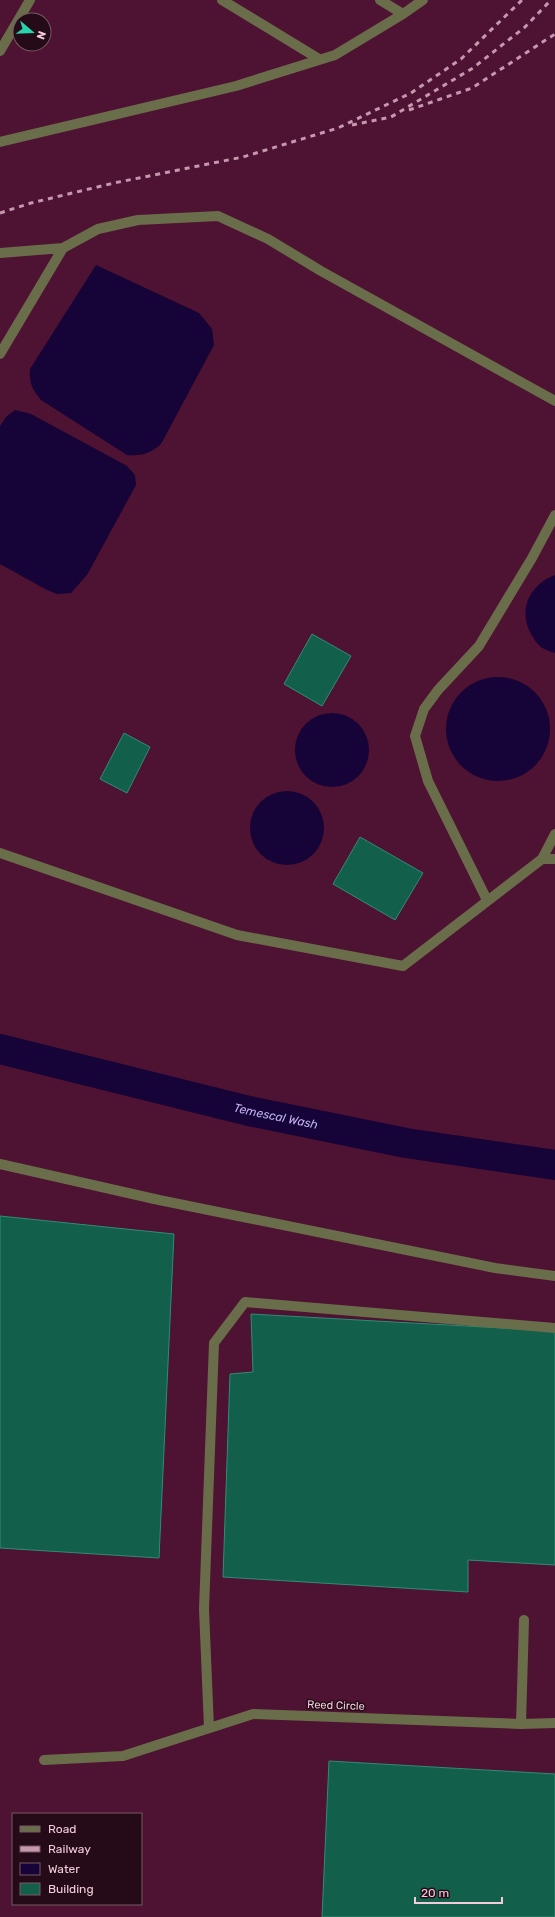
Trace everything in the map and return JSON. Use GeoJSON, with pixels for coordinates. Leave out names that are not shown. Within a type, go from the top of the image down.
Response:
{"type":"FeatureCollection","features":[{"type":"Feature","properties":{"kind":"street"},"geometry":{"type":"LineString","coordinates":[[0,51],[30,0]]}},
{"type":"Feature","properties":{"kind":"street"},"geometry":{"type":"LineString","coordinates":[[222,0],[319,59]]}},
{"type":"Feature","properties":{"kind":"street"},"geometry":{"type":"LineString","coordinates":[[380,0],[403,14]]}},
{"type":"Feature","properties":{"kind":"street"},"geometry":{"type":"LineString","coordinates":[[0,142],[236,86],[335,55],[403,14],[423,0]]}},
{"type":"Feature","properties":{"kind":"street"},"geometry":{"type":"LineString","coordinates":[[0,253],[63,248],[98,229],[138,220],[218,216],[268,239],[321,271],[555,401]]}},
{"type":"Feature","properties":{"kind":"street"},"geometry":{"type":"LineString","coordinates":[[0,354],[63,248]]}},
{"type":"Feature","properties":{"kind":"street"},"geometry":{"type":"LineString","coordinates":[[487,900],[428,781],[415,736],[424,709],[438,690],[479,646],[532,558],[555,515]]}},
{"type":"Feature","properties":{"kind":"street"},"geometry":{"type":"LineString","coordinates":[[0,853],[237,935],[403,966],[542,859],[555,834]]}},
{"type":"Feature","properties":{"kind":"street"},"geometry":{"type":"LineString","coordinates":[[542,859],[555,859]]}},
{"type":"Feature","properties":{"kind":"street"},"geometry":{"type":"LineString","coordinates":[[0,1164],[159,1200],[479,1265],[555,1276]]}},
{"type":"Feature","properties":{"kind":"street"},"geometry":{"type":"LineString","coordinates":[[209,1728],[204,1609],[214,1344],[245,1302],[555,1328]]}},
{"type":"Feature","properties":{"kind":"street"},"geometry":{"type":"LineString","coordinates":[[521,1724],[524,1620]]}},
{"type":"Feature","properties":{"kind":"street","name":"Reed Circle"},"geometry":{"type":"LineString","coordinates":[[44,1760],[124,1756],[253,1714],[521,1724],[555,1723]]}},
{"type":"Feature","properties":{"kind":"water"},"geometry":{"type":"Polygon","coordinates":[[[96,265],[199,313],[212,329],[214,345],[161,444],[145,454],[127,455],[41,400],[33,389],[31,382],[30,369],[96,265]]]}},
{"type":"Feature","properties":{"kind":"water"},"geometry":{"type":"Polygon","coordinates":[[[15,410],[31,414],[127,466],[135,475],[136,485],[87,575],[71,593],[57,594],[47,590],[0,564],[0,426],[6,417],[15,410]]]}},
{"type":"Feature","properties":{"kind":"water"},"geometry":{"type":"Polygon","coordinates":[[[555,575],[555,653],[546,650],[536,642],[530,632],[525,614],[526,606],[533,591],[539,584],[555,575]]]}},
{"type":"Feature","properties":{"kind":"water"},"geometry":{"type":"Polygon","coordinates":[[[498,677],[518,681],[527,685],[535,692],[542,700],[546,709],[550,729],[546,749],[542,758],[535,766],[527,773],[518,777],[498,781],[478,777],[469,773],[461,766],[454,758],[450,749],[446,729],[450,709],[454,700],[461,692],[469,685],[478,681],[498,677]]]}},
{"type":"Feature","properties":{"kind":"water"},"geometry":{"type":"Polygon","coordinates":[[[325,713],[339,713],[353,719],[363,729],[369,743],[369,757],[363,771],[353,781],[339,787],[325,787],[311,781],[301,771],[295,757],[295,743],[301,729],[311,719],[325,713]]]}},
{"type":"Feature","properties":{"kind":"water"},"geometry":{"type":"Polygon","coordinates":[[[280,791],[294,791],[308,797],[318,807],[324,821],[324,835],[318,849],[308,859],[294,865],[280,865],[266,859],[256,849],[250,835],[250,821],[256,807],[266,797],[280,791]]]}},
{"type":"Feature","properties":{"kind":"building"},"geometry":{"type":"Polygon","coordinates":[[[312,634],[351,656],[322,706],[284,684],[312,634]]]}},
{"type":"Feature","properties":{"kind":"building"},"geometry":{"type":"Polygon","coordinates":[[[124,733],[150,747],[127,793],[100,779],[124,733]]]}},
{"type":"Feature","properties":{"kind":"building"},"geometry":{"type":"Polygon","coordinates":[[[360,837],[423,873],[395,920],[333,884],[360,837]]]}},
{"type":"Feature","properties":{"kind":"building"},"geometry":{"type":"Polygon","coordinates":[[[0,1216],[174,1234],[159,1558],[0,1548],[0,1216]]]}},
{"type":"Feature","properties":{"kind":"building"},"geometry":{"type":"Polygon","coordinates":[[[251,1314],[555,1331],[555,1565],[468,1560],[468,1592],[223,1577],[230,1374],[253,1372],[251,1314]]]}},
{"type":"Feature","properties":{"kind":"building"},"geometry":{"type":"Polygon","coordinates":[[[329,1761],[555,1774],[555,1917],[322,1917],[329,1761]]]}},
{"type":"Feature","properties":{"kind":"waterway","name":"Temescal Wash"},"geometry":{"type":"LineString","coordinates":[[0,1049],[249,1111],[406,1143],[555,1165]]}},
{"type":"Feature","properties":{"kind":"railway"},"geometry":{"type":"LineString","coordinates":[[0,213],[31,203],[114,183],[243,157],[338,128],[411,93],[461,59],[522,0]]}},
{"type":"Feature","properties":{"kind":"railway"},"geometry":{"type":"LineString","coordinates":[[352,125],[391,117],[473,68],[525,27],[551,0]]}},
{"type":"Feature","properties":{"kind":"railway"},"geometry":{"type":"LineString","coordinates":[[409,110],[472,88],[555,34]]}}]}
